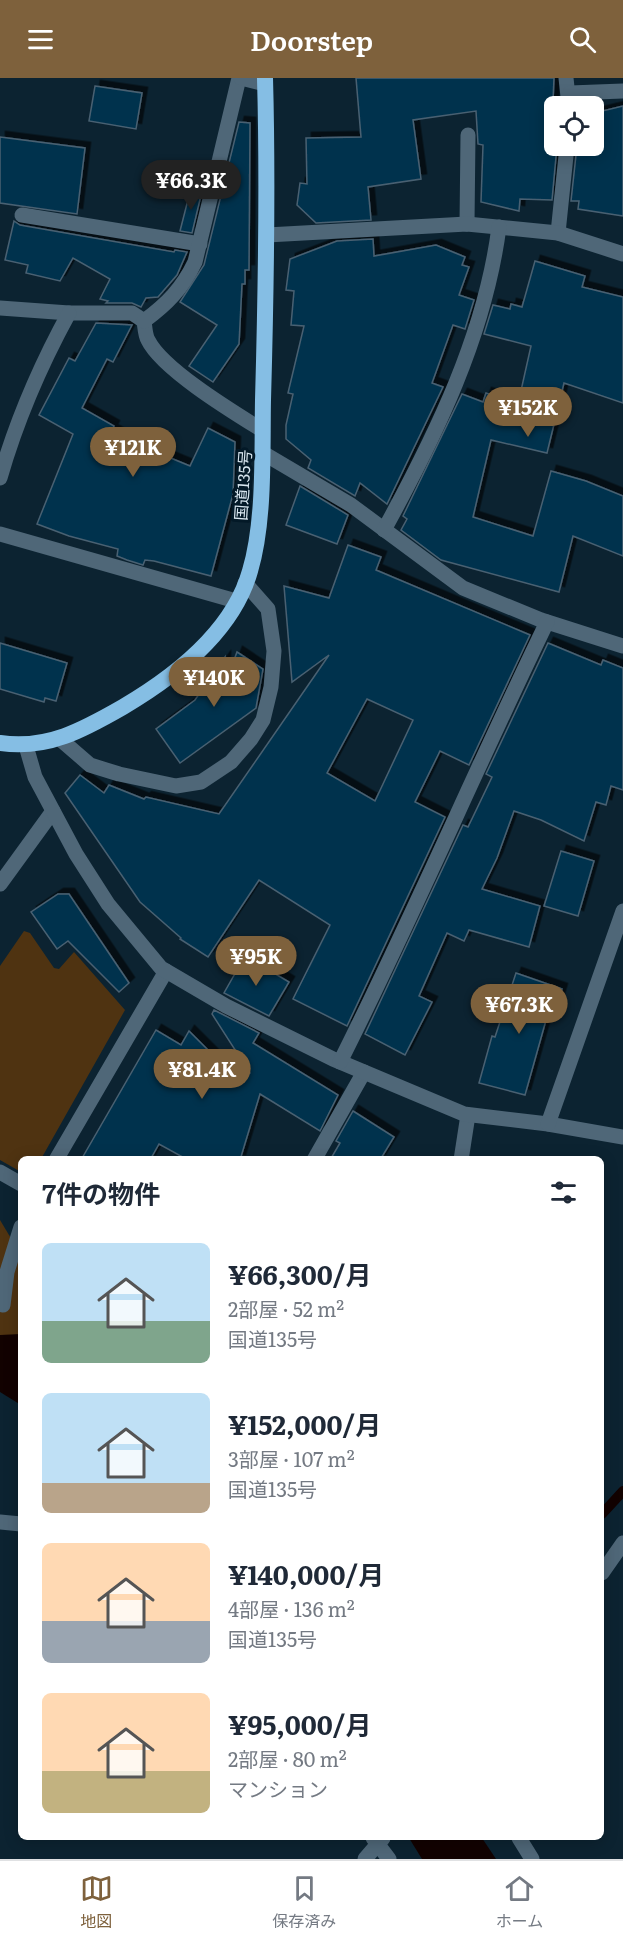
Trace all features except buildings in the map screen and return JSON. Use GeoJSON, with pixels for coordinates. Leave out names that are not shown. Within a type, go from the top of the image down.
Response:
{"type":"FeatureCollection","features":[{"type":"Feature","properties":{"kind":"highway","name":"国道135号"},"geometry":{"type":"LineString","coordinates":[[0,743],[26,746],[60,739],[83,730],[165,681],[198,653],[236,601],[245,583],[256,539],[263,453],[267,235],[265,81]]}},
{"type":"Feature","properties":{"kind":"street"},"geometry":{"type":"LineString","coordinates":[[144,321],[169,302],[184,284],[200,244],[240,78],[265,81]]}},
{"type":"Feature","properties":{"kind":"street"},"geometry":{"type":"LineString","coordinates":[[568,92],[623,91]]}},
{"type":"Feature","properties":{"kind":"street"},"geometry":{"type":"LineString","coordinates":[[467,224],[468,135]]}},
{"type":"Feature","properties":{"kind":"street"},"geometry":{"type":"LineString","coordinates":[[558,233],[566,156]]}},
{"type":"Feature","properties":{"kind":"street"},"geometry":{"type":"LineString","coordinates":[[22,215],[200,244]]}},
{"type":"Feature","properties":{"kind":"street"},"geometry":{"type":"LineString","coordinates":[[267,235],[467,224],[558,233],[623,254]]}},
{"type":"Feature","properties":{"kind":"street"},"geometry":{"type":"LineString","coordinates":[[384,530],[411,480],[452,393],[474,336],[493,272],[499,226]]}},
{"type":"Feature","properties":{"kind":"street"},"geometry":{"type":"LineString","coordinates":[[0,308],[69,313],[132,313],[144,321],[147,339],[156,352],[212,399],[262,430]]}},
{"type":"Feature","properties":{"kind":"street"},"geometry":{"type":"LineString","coordinates":[[0,478],[16,422],[43,361],[69,313]]}},
{"type":"Feature","properties":{"kind":"street"},"geometry":{"type":"LineString","coordinates":[[263,453],[351,505],[463,588],[548,622],[623,646]]}},
{"type":"Feature","properties":{"kind":"street"},"geometry":{"type":"LineString","coordinates":[[0,534],[236,601]]}},
{"type":"Feature","properties":{"kind":"street"},"geometry":{"type":"LineString","coordinates":[[60,739],[90,765],[119,774],[176,786],[201,782],[231,762],[251,740],[263,720],[271,687],[274,651],[268,609],[245,583]]}},
{"type":"Feature","properties":{"kind":"street"},"geometry":{"type":"LineString","coordinates":[[340,1062],[395,952],[508,701],[548,622]]}},
{"type":"Feature","properties":{"kind":"street"},"geometry":{"type":"LineString","coordinates":[[26,746],[35,777],[108,904],[166,970],[226,1006],[340,1062],[468,1115],[548,1124],[623,1137]]}},
{"type":"Feature","properties":{"kind":"street"},"geometry":{"type":"LineString","coordinates":[[0,884],[53,811]]}},
{"type":"Feature","properties":{"kind":"street"},"geometry":{"type":"LineString","coordinates":[[548,1124],[623,911]]}},
{"type":"Feature","properties":{"kind":"street"},"geometry":{"type":"LineString","coordinates":[[58,1156],[166,970]]}},
{"type":"Feature","properties":{"kind":"street"},"geometry":{"type":"LineString","coordinates":[[316,1156],[364,1072]]}},
{"type":"Feature","properties":{"kind":"street"},"geometry":{"type":"LineString","coordinates":[[462,1156],[468,1115]]}},
{"type":"Feature","properties":{"kind":"street"},"geometry":{"type":"LineString","coordinates":[[0,1172],[18,1182]]}},
{"type":"Feature","properties":{"kind":"street"},"geometry":{"type":"LineString","coordinates":[[3,1305],[7,1272],[18,1237]]}},
{"type":"Feature","properties":{"kind":"street"},"geometry":{"type":"LineString","coordinates":[[0,1522],[18,1524]]}},
{"type":"Feature","properties":{"kind":"street"},"geometry":{"type":"LineString","coordinates":[[604,1570],[623,1543]]}},
{"type":"Feature","properties":{"kind":"street"},"geometry":{"type":"LineString","coordinates":[[365,1859],[378,1840],[389,1859]]}},
{"type":"Feature","properties":{"kind":"street"},"geometry":{"type":"LineString","coordinates":[[520,1840],[532,1859]]}},
{"type":"Feature","properties":{"kind":"shaded area"},"geometry":{"type":"Polygon","coordinates":[[[24,931],[30,933],[54,968],[59,969],[74,952],[125,1010],[43,1156],[18,1156],[18,1170],[0,1160],[0,966],[24,931]]]}},
{"type":"Feature","properties":{"kind":"shaded area"},"geometry":{"type":"Polygon","coordinates":[[[0,1220],[18,1250],[18,1348],[0,1348],[0,1220]]]}},
{"type":"Feature","properties":{"kind":"shaded area"},"geometry":{"type":"Polygon","coordinates":[[[18,1334],[18,1403],[0,1392],[0,1335],[18,1334]]]}},
{"type":"Feature","properties":{"kind":"shaded area"},"geometry":{"type":"Polygon","coordinates":[[[410,1840],[483,1840],[496,1859],[422,1859],[410,1840]]]}},
{"type":"Feature","properties":{"kind":"waterway"},"geometry":{"type":"LineString","coordinates":[[604,1512],[623,1491]]}}]}
